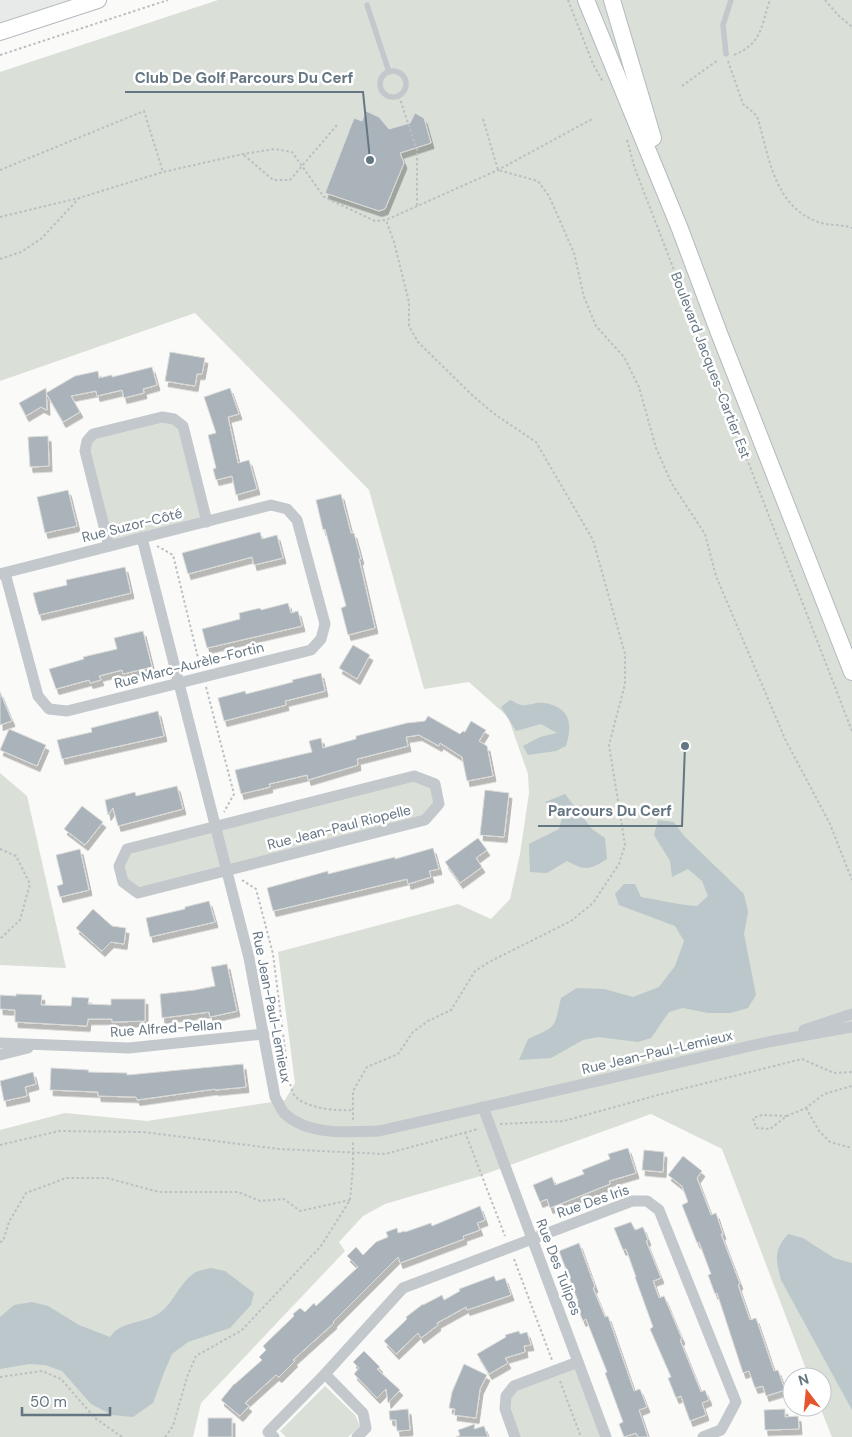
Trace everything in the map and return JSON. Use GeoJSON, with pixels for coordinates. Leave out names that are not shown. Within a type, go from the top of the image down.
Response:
{"type":"FeatureCollection","features":[{"type":"Feature","properties":{"kind":"main road"},"geometry":{"type":"LineString","coordinates":[[0,32],[98,0]]}},
{"type":"Feature","properties":{"kind":"main road","name":"Boulevard Jacques-Cartier Est"},"geometry":{"type":"LineString","coordinates":[[586,0],[680,229],[852,672]]}},
{"type":"Feature","properties":{"kind":"main road","name":"Boulevard Jacques-Cartier Est"},"geometry":{"type":"LineString","coordinates":[[612,0],[680,229]]}},
{"type":"Feature","properties":{"kind":"street"},"geometry":{"type":"LineString","coordinates":[[109,546],[85,451],[86,441],[93,434],[162,417],[174,418],[183,426],[207,522]]}},
{"type":"Feature","properties":{"kind":"street","name":"Rue Suzor-Côté"},"geometry":{"type":"LineString","coordinates":[[3,574],[271,506]]}},
{"type":"Feature","properties":{"kind":"street","name":"Rue Marc-Aurèle-Fortin"},"geometry":{"type":"LineString","coordinates":[[3,574],[38,696],[48,709],[68,711],[310,650],[321,639],[325,624],[298,520],[287,509],[271,506]]}},
{"type":"Feature","properties":{"kind":"street","name":"Rue Jean-Paul-Lemieux"},"geometry":{"type":"LineString","coordinates":[[142,538],[249,958],[275,1097],[284,1113],[303,1126],[332,1131],[379,1131],[768,1042],[852,1027]]}},
{"type":"Feature","properties":{"kind":"street","name":"Rue Jean-Paul Riopelle"},"geometry":{"type":"LineString","coordinates":[[414,776],[435,784],[439,804],[425,820],[227,871],[138,893],[123,882],[119,866],[127,849],[414,776]]}},
{"type":"Feature","properties":{"kind":"street","name":"Rue Jean-Paul-Lemieux"},"geometry":{"type":"LineString","coordinates":[[768,1042],[852,1014]]}},
{"type":"Feature","properties":{"kind":"street","name":"Rue Alfred-Pellan"},"geometry":{"type":"LineString","coordinates":[[0,1043],[129,1048],[264,1034]]}},
{"type":"Feature","properties":{"kind":"street","name":"Rue Alfred-Pellan"},"geometry":{"type":"LineString","coordinates":[[0,1055],[39,1045]]}},
{"type":"Feature","properties":{"kind":"street","name":"Rue Des Tulipes"},"geometry":{"type":"LineString","coordinates":[[483,1107],[606,1437]]}},
{"type":"Feature","properties":{"kind":"street","name":"Rue Des Iris"},"geometry":{"type":"LineString","coordinates":[[274,1437],[268,1432],[325,1374],[402,1288],[632,1201],[647,1201],[659,1210],[736,1402],[721,1430],[703,1437]]}},
{"type":"Feature","properties":{"kind":"street"},"geometry":{"type":"LineString","coordinates":[[515,1437],[504,1409],[506,1396],[514,1386],[578,1362]]}},
{"type":"Feature","properties":{"kind":"street"},"geometry":{"type":"LineString","coordinates":[[325,1374],[363,1413],[366,1428],[357,1437]]}},
{"type":"Feature","properties":{"kind":"lane"},"geometry":{"type":"LineString","coordinates":[[726,54],[723,26],[731,0]]}},
{"type":"Feature","properties":{"kind":"lane"},"geometry":{"type":"LineString","coordinates":[[366,2],[389,72]]}},
{"type":"Feature","properties":{"kind":"lane"},"geometry":{"type":"LineString","coordinates":[[389,72],[402,74],[406,81],[405,90],[399,96],[387,96],[381,89],[382,77],[389,72]]}},
{"type":"Feature","properties":{"kind":"path"},"geometry":{"type":"LineString","coordinates":[[0,55],[168,0]]}},
{"type":"Feature","properties":{"kind":"path"},"geometry":{"type":"LineString","coordinates":[[568,0],[593,64],[608,90]]}},
{"type":"Feature","properties":{"kind":"path"},"geometry":{"type":"LineString","coordinates":[[726,54],[731,56],[736,54],[751,44],[759,35],[764,26],[770,0]]}},
{"type":"Feature","properties":{"kind":"path"},"geometry":{"type":"LineString","coordinates":[[825,0],[852,27]]}},
{"type":"Feature","properties":{"kind":"path"},"geometry":{"type":"LineString","coordinates":[[682,86],[726,54]]}},
{"type":"Feature","properties":{"kind":"path"},"geometry":{"type":"LineString","coordinates":[[726,54],[742,104],[754,113],[758,119],[770,163],[782,193],[805,217],[819,223],[852,228]]}},
{"type":"Feature","properties":{"kind":"path"},"geometry":{"type":"LineString","coordinates":[[399,96],[416,150],[417,206]]}},
{"type":"Feature","properties":{"kind":"path"},"geometry":{"type":"LineString","coordinates":[[0,170],[144,112],[163,172]]}},
{"type":"Feature","properties":{"kind":"path"},"geometry":{"type":"LineString","coordinates":[[0,217],[79,198],[163,172],[243,154],[275,149],[292,152],[324,197],[375,221],[386,220],[498,170],[594,118]]}},
{"type":"Feature","properties":{"kind":"path"},"geometry":{"type":"LineString","coordinates":[[483,119],[498,170]]}},
{"type":"Feature","properties":{"kind":"path"},"geometry":{"type":"LineString","coordinates":[[243,154],[273,180],[290,180],[336,125]]}},
{"type":"Feature","properties":{"kind":"path","name":"Boulevard Jacques-Cartier Est"},"geometry":{"type":"LineString","coordinates":[[626,136],[635,168],[852,731]]}},
{"type":"Feature","properties":{"kind":"path"},"geometry":{"type":"LineString","coordinates":[[498,170],[538,181],[548,196],[574,253],[584,297],[596,326],[624,357],[639,387],[656,448],[672,484],[705,534],[716,576],[785,739],[830,824],[852,880]]}},
{"type":"Feature","properties":{"kind":"path"},"geometry":{"type":"LineString","coordinates":[[0,259],[21,252],[42,238],[79,198]]}},
{"type":"Feature","properties":{"kind":"path"},"geometry":{"type":"LineString","coordinates":[[353,1091],[367,1067],[398,1054],[413,1032],[428,1020],[451,1010],[475,971],[488,962],[571,921],[592,903],[619,864],[625,845],[609,745],[625,684],[625,654],[593,540],[536,442],[493,413],[418,342],[409,326],[409,302],[394,242],[386,220]]}},
{"type":"Feature","properties":{"kind":"path"},"geometry":{"type":"LineString","coordinates":[[0,849],[16,856],[30,884],[20,920],[0,939]]}},
{"type":"Feature","properties":{"kind":"path"},"geometry":{"type":"LineString","coordinates":[[227,871],[256,889],[273,954],[289,1081],[295,1096],[314,1107],[353,1110]]}},
{"type":"Feature","properties":{"kind":"path"},"geometry":{"type":"LineString","coordinates":[[0,1146],[59,1130],[143,1132],[279,1149],[385,1154],[505,1123],[564,1121],[802,1059],[834,1073],[852,1072]]}},
{"type":"Feature","properties":{"kind":"path"},"geometry":{"type":"LineString","coordinates":[[787,1116],[762,1115],[753,1118],[756,1128],[770,1128],[787,1116],[806,1108],[824,1094],[852,1086]]}},
{"type":"Feature","properties":{"kind":"path"},"geometry":{"type":"LineString","coordinates":[[806,1108],[819,1131],[830,1142],[852,1148]]}},
{"type":"Feature","properties":{"kind":"path"},"geometry":{"type":"LineString","coordinates":[[465,1132],[581,1437]]}},
{"type":"Feature","properties":{"kind":"path"},"geometry":{"type":"LineString","coordinates":[[165,1437],[173,1426],[187,1377],[196,1356],[242,1330],[321,1246],[350,1200],[353,1152]]}},
{"type":"Feature","properties":{"kind":"path"},"geometry":{"type":"LineString","coordinates":[[0,1242],[3,1241],[9,1222],[26,1193],[66,1178],[107,1178],[159,1192],[238,1192],[260,1201],[284,1199],[300,1211],[350,1200]]}},
{"type":"Feature","properties":{"kind":"path"},"geometry":{"type":"LineString","coordinates":[[0,1376],[42,1371],[61,1379],[95,1418],[122,1437]]}},
{"type":"Feature","properties":{"kind":"shaded area"},"geometry":{"type":"Polygon","coordinates":[[[0,0],[91,0],[0,29],[0,0]]]}},
{"type":"Feature","properties":{"kind":"shaded area"},"geometry":{"type":"Polygon","coordinates":[[[218,0],[852,0],[852,1437],[832,1437],[824,1417],[832,1417],[832,1367],[805,1367],[722,1149],[651,1114],[477,1177],[385,1204],[363,1216],[339,1242],[345,1251],[201,1403],[193,1437],[0,1437],[0,1130],[65,1113],[147,1121],[285,1100],[295,1083],[278,952],[458,904],[491,919],[510,899],[520,854],[529,793],[528,774],[508,717],[469,682],[424,689],[369,490],[195,313],[0,381],[0,72],[218,0]]]}},
{"type":"Feature","properties":{"kind":"shaded area"},"geometry":{"type":"Polygon","coordinates":[[[162,417],[183,426],[207,522],[109,546],[87,441],[162,417]]]}},
{"type":"Feature","properties":{"kind":"shaded area"},"geometry":{"type":"Polygon","coordinates":[[[510,700],[521,705],[544,703],[559,708],[564,713],[569,724],[566,746],[556,751],[528,755],[523,746],[540,737],[557,733],[541,724],[516,731],[501,707],[510,700]]]}},
{"type":"Feature","properties":{"kind":"shaded area"},"geometry":{"type":"Polygon","coordinates":[[[0,773],[27,796],[66,968],[0,965],[0,773]]]}},
{"type":"Feature","properties":{"kind":"shaded area"},"geometry":{"type":"Polygon","coordinates":[[[414,776],[435,784],[439,804],[425,820],[138,893],[123,882],[127,849],[414,776]]]}},
{"type":"Feature","properties":{"kind":"shaded area"},"geometry":{"type":"Polygon","coordinates":[[[565,794],[592,829],[605,838],[607,859],[587,868],[567,861],[547,873],[530,872],[529,844],[559,829],[563,814],[559,809],[545,802],[565,794]]]}},
{"type":"Feature","properties":{"kind":"shaded area"},"geometry":{"type":"Polygon","coordinates":[[[658,820],[674,822],[684,836],[744,894],[748,912],[744,934],[756,995],[748,1008],[730,1013],[708,1013],[683,1008],[669,1012],[651,1038],[638,1042],[598,1037],[583,1040],[551,1058],[519,1060],[528,1039],[553,1025],[561,998],[577,988],[604,989],[633,997],[659,987],[675,966],[684,941],[675,926],[619,905],[615,894],[624,884],[635,884],[641,897],[676,904],[697,906],[708,896],[702,881],[688,869],[672,877],[670,861],[654,835],[658,820]]]}},
{"type":"Feature","properties":{"kind":"shaded area"},"geometry":{"type":"Polygon","coordinates":[[[788,1234],[803,1238],[834,1258],[852,1263],[852,1410],[832,1373],[832,1367],[829,1367],[781,1280],[777,1256],[783,1240],[788,1234]]]}},
{"type":"Feature","properties":{"kind":"shaded area"},"geometry":{"type":"Polygon","coordinates":[[[211,1268],[225,1271],[254,1293],[251,1305],[230,1328],[188,1342],[172,1354],[153,1403],[133,1417],[112,1415],[91,1404],[62,1371],[45,1365],[29,1364],[0,1369],[0,1317],[14,1305],[32,1302],[48,1306],[79,1325],[110,1337],[126,1325],[152,1317],[164,1310],[190,1276],[198,1271],[211,1268]]]}},
{"type":"Feature","properties":{"kind":"shaded area"},"geometry":{"type":"Polygon","coordinates":[[[578,1362],[606,1437],[515,1437],[506,1396],[514,1386],[578,1362]]]}},
{"type":"Feature","properties":{"kind":"shaded area"},"geometry":{"type":"Polygon","coordinates":[[[325,1386],[355,1415],[360,1426],[348,1437],[286,1437],[280,1431],[325,1386]]]}},
{"type":"Feature","properties":{"kind":"building"},"geometry":{"type":"Polygon","coordinates":[[[366,111],[379,117],[389,129],[410,123],[415,113],[424,118],[431,143],[400,153],[404,163],[385,209],[379,211],[325,193],[354,118],[362,121],[366,111]]]}},
{"type":"Feature","properties":{"kind":"building"},"geometry":{"type":"Polygon","coordinates":[[[170,352],[205,358],[202,374],[197,374],[195,386],[165,381],[170,352]]]}},
{"type":"Feature","properties":{"kind":"building"},"geometry":{"type":"Polygon","coordinates":[[[152,367],[157,385],[143,389],[144,393],[124,398],[122,390],[97,396],[96,391],[71,396],[80,412],[63,422],[46,393],[75,376],[98,371],[99,378],[112,375],[112,377],[152,367]]]}},
{"type":"Feature","properties":{"kind":"building"},"geometry":{"type":"Polygon","coordinates":[[[46,388],[47,410],[41,407],[26,416],[19,403],[46,388]]]}},
{"type":"Feature","properties":{"kind":"building"},"geometry":{"type":"Polygon","coordinates":[[[230,388],[239,414],[228,417],[238,463],[249,460],[257,489],[236,495],[232,476],[216,480],[213,469],[216,468],[208,435],[216,433],[204,397],[230,388]]]}},
{"type":"Feature","properties":{"kind":"building"},"geometry":{"type":"Polygon","coordinates":[[[48,436],[49,466],[30,467],[28,437],[48,436]]]}},
{"type":"Feature","properties":{"kind":"building"},"geometry":{"type":"Polygon","coordinates":[[[68,490],[77,526],[45,533],[37,497],[68,490]]]}},
{"type":"Feature","properties":{"kind":"building"},"geometry":{"type":"Polygon","coordinates":[[[341,494],[351,533],[354,533],[361,559],[359,559],[375,628],[348,635],[341,608],[346,606],[316,500],[341,494]]]}},
{"type":"Feature","properties":{"kind":"building"},"geometry":{"type":"Polygon","coordinates":[[[260,532],[262,539],[277,535],[283,558],[254,565],[252,557],[188,574],[182,553],[260,532]]]}},
{"type":"Feature","properties":{"kind":"building"},"geometry":{"type":"Polygon","coordinates":[[[125,567],[131,593],[39,615],[33,593],[67,585],[66,580],[125,567]]]}},
{"type":"Feature","properties":{"kind":"building"},"geometry":{"type":"Polygon","coordinates":[[[288,603],[291,613],[298,611],[302,626],[207,648],[202,629],[240,619],[239,613],[288,603]]]}},
{"type":"Feature","properties":{"kind":"building"},"geometry":{"type":"Polygon","coordinates":[[[143,631],[152,667],[123,674],[122,670],[99,676],[101,680],[90,683],[89,680],[56,689],[49,669],[84,659],[83,657],[117,649],[114,638],[143,631]]]}},
{"type":"Feature","properties":{"kind":"building"},"geometry":{"type":"Polygon","coordinates":[[[353,645],[370,655],[357,679],[339,668],[353,645]]]}},
{"type":"Feature","properties":{"kind":"building"},"geometry":{"type":"Polygon","coordinates":[[[321,673],[325,691],[285,701],[286,705],[224,721],[218,698],[245,691],[246,694],[321,673]]]}},
{"type":"Feature","properties":{"kind":"building"},"geometry":{"type":"Polygon","coordinates":[[[0,692],[12,721],[0,725],[0,692]]]}},
{"type":"Feature","properties":{"kind":"building"},"geometry":{"type":"Polygon","coordinates":[[[158,711],[164,736],[62,759],[57,740],[92,732],[91,728],[158,711]]]}},
{"type":"Feature","properties":{"kind":"building"},"geometry":{"type":"Polygon","coordinates":[[[428,716],[460,734],[463,731],[465,732],[471,721],[486,730],[479,741],[487,746],[493,776],[467,781],[462,757],[440,743],[439,746],[419,735],[406,737],[408,746],[357,759],[358,765],[308,780],[307,775],[269,784],[270,787],[241,794],[235,770],[312,752],[309,741],[321,738],[323,748],[356,739],[356,736],[407,723],[425,721],[428,716]]]}},
{"type":"Feature","properties":{"kind":"building"},"geometry":{"type":"Polygon","coordinates":[[[9,729],[46,745],[37,766],[0,750],[9,729]]]}},
{"type":"Feature","properties":{"kind":"building"},"geometry":{"type":"Polygon","coordinates":[[[177,786],[183,809],[118,826],[113,808],[108,815],[105,800],[135,792],[136,796],[177,786]]]}},
{"type":"Feature","properties":{"kind":"building"},"geometry":{"type":"Polygon","coordinates":[[[485,790],[509,793],[504,837],[480,835],[485,790]]]}},
{"type":"Feature","properties":{"kind":"building"},"geometry":{"type":"Polygon","coordinates":[[[82,806],[103,822],[85,845],[64,829],[82,806]]]}},
{"type":"Feature","properties":{"kind":"building"},"geometry":{"type":"Polygon","coordinates":[[[478,838],[487,850],[476,858],[482,867],[460,883],[445,862],[478,838]]]}},
{"type":"Feature","properties":{"kind":"building"},"geometry":{"type":"Polygon","coordinates":[[[433,848],[439,869],[429,871],[431,877],[408,884],[407,879],[273,911],[267,888],[328,871],[328,874],[395,857],[395,859],[433,848]]]}},
{"type":"Feature","properties":{"kind":"building"},"geometry":{"type":"Polygon","coordinates":[[[80,849],[89,890],[60,897],[57,886],[63,884],[56,855],[80,849]]]}},
{"type":"Feature","properties":{"kind":"building"},"geometry":{"type":"Polygon","coordinates":[[[209,901],[215,922],[150,937],[146,918],[209,901]]]}},
{"type":"Feature","properties":{"kind":"building"},"geometry":{"type":"Polygon","coordinates":[[[93,909],[112,926],[126,928],[124,944],[111,942],[102,951],[76,928],[93,909]]]}},
{"type":"Feature","properties":{"kind":"building"},"geometry":{"type":"Polygon","coordinates":[[[227,964],[237,1011],[210,1017],[209,1012],[162,1018],[160,994],[215,986],[211,967],[227,964]]]}},
{"type":"Feature","properties":{"kind":"building"},"geometry":{"type":"Polygon","coordinates":[[[16,994],[42,995],[41,1005],[71,1006],[72,997],[89,998],[88,1004],[111,1005],[111,999],[145,999],[145,1021],[112,1022],[112,1019],[88,1019],[87,1026],[15,1022],[15,1010],[0,1009],[0,995],[16,996],[16,994]]]}},
{"type":"Feature","properties":{"kind":"building"},"geometry":{"type":"Polygon","coordinates":[[[243,1064],[246,1087],[215,1089],[137,1100],[136,1097],[98,1096],[98,1092],[50,1090],[51,1068],[89,1070],[88,1072],[127,1073],[127,1075],[243,1064]]]}},
{"type":"Feature","properties":{"kind":"building"},"geometry":{"type":"Polygon","coordinates":[[[33,1072],[36,1084],[25,1087],[27,1096],[4,1101],[0,1081],[33,1072]]]}},
{"type":"Feature","properties":{"kind":"building"},"geometry":{"type":"Polygon","coordinates":[[[628,1148],[636,1173],[609,1181],[610,1184],[550,1208],[547,1199],[540,1202],[533,1185],[552,1177],[555,1185],[584,1174],[582,1170],[610,1159],[608,1154],[628,1148]]]}},
{"type":"Feature","properties":{"kind":"building"},"geometry":{"type":"Polygon","coordinates":[[[644,1150],[664,1152],[663,1172],[642,1170],[644,1150]]]}},
{"type":"Feature","properties":{"kind":"building"},"geometry":{"type":"Polygon","coordinates":[[[683,1156],[702,1171],[697,1178],[711,1215],[716,1213],[723,1234],[721,1234],[740,1284],[738,1285],[750,1320],[756,1318],[774,1371],[778,1370],[782,1381],[782,1391],[766,1396],[763,1386],[755,1388],[749,1371],[743,1373],[717,1293],[715,1294],[708,1275],[711,1274],[682,1205],[688,1202],[682,1186],[668,1175],[683,1156]]]}},
{"type":"Feature","properties":{"kind":"building"},"geometry":{"type":"Polygon","coordinates":[[[480,1206],[485,1220],[477,1223],[480,1230],[463,1236],[464,1239],[400,1263],[398,1257],[334,1323],[293,1360],[295,1361],[279,1377],[276,1375],[245,1403],[249,1406],[240,1416],[221,1400],[234,1384],[262,1360],[259,1357],[266,1350],[263,1346],[294,1316],[293,1314],[300,1308],[305,1312],[314,1303],[316,1306],[358,1267],[347,1256],[356,1247],[363,1255],[376,1242],[388,1237],[386,1232],[397,1228],[398,1233],[405,1232],[431,1223],[432,1226],[480,1206]]]}},
{"type":"Feature","properties":{"kind":"building"},"geometry":{"type":"Polygon","coordinates":[[[631,1222],[635,1230],[643,1227],[648,1240],[646,1241],[661,1278],[653,1281],[659,1298],[664,1296],[701,1392],[705,1390],[709,1400],[702,1403],[706,1415],[690,1421],[681,1396],[676,1398],[668,1378],[671,1377],[650,1329],[653,1327],[626,1249],[623,1250],[614,1228],[631,1222]]]}},
{"type":"Feature","properties":{"kind":"building"},"geometry":{"type":"Polygon","coordinates":[[[579,1243],[595,1287],[593,1288],[605,1317],[608,1316],[634,1391],[640,1389],[647,1407],[639,1410],[648,1437],[638,1437],[636,1433],[624,1437],[619,1424],[623,1422],[605,1373],[607,1372],[586,1319],[583,1321],[575,1302],[578,1301],[559,1251],[579,1243]]]}},
{"type":"Feature","properties":{"kind":"building"},"geometry":{"type":"Polygon","coordinates":[[[494,1276],[496,1281],[505,1278],[511,1295],[467,1310],[466,1307],[437,1323],[438,1325],[421,1338],[418,1333],[396,1354],[384,1341],[407,1319],[406,1317],[423,1304],[442,1295],[444,1300],[460,1291],[459,1289],[494,1276]]]}},
{"type":"Feature","properties":{"kind":"building"},"geometry":{"type":"Polygon","coordinates":[[[519,1331],[520,1334],[527,1332],[531,1345],[524,1346],[525,1352],[505,1358],[508,1363],[489,1374],[477,1354],[506,1337],[505,1335],[519,1331]]]}},
{"type":"Feature","properties":{"kind":"building"},"geometry":{"type":"Polygon","coordinates":[[[364,1351],[380,1367],[377,1369],[400,1390],[388,1403],[386,1389],[377,1398],[354,1374],[359,1368],[353,1362],[364,1351]]]}},
{"type":"Feature","properties":{"kind":"building"},"geometry":{"type":"Polygon","coordinates":[[[464,1364],[487,1375],[480,1389],[476,1418],[454,1415],[455,1409],[449,1408],[452,1392],[464,1364]]]}},
{"type":"Feature","properties":{"kind":"building"},"geometry":{"type":"Polygon","coordinates":[[[408,1409],[410,1430],[397,1431],[396,1420],[390,1420],[389,1411],[408,1409]]]}},
{"type":"Feature","properties":{"kind":"building"},"geometry":{"type":"Polygon","coordinates":[[[782,1409],[782,1417],[798,1417],[799,1429],[765,1430],[764,1410],[782,1409]]]}},
{"type":"Feature","properties":{"kind":"building"},"geometry":{"type":"Polygon","coordinates":[[[208,1418],[232,1418],[232,1437],[208,1437],[208,1418]]]}},
{"type":"Feature","properties":{"kind":"building"},"geometry":{"type":"Polygon","coordinates":[[[475,1424],[474,1429],[484,1426],[488,1437],[456,1437],[460,1435],[458,1430],[475,1424]]]}},
{"type":"Feature","properties":{"kind":"place","name":"Club De Golf Parcours Du Cerf"},"geometry":{"type":"Point","coordinates":[370,160]}},
{"type":"Feature","properties":{"kind":"place","name":"Parcours Du Cerf"},"geometry":{"type":"Point","coordinates":[685,746]}}]}
